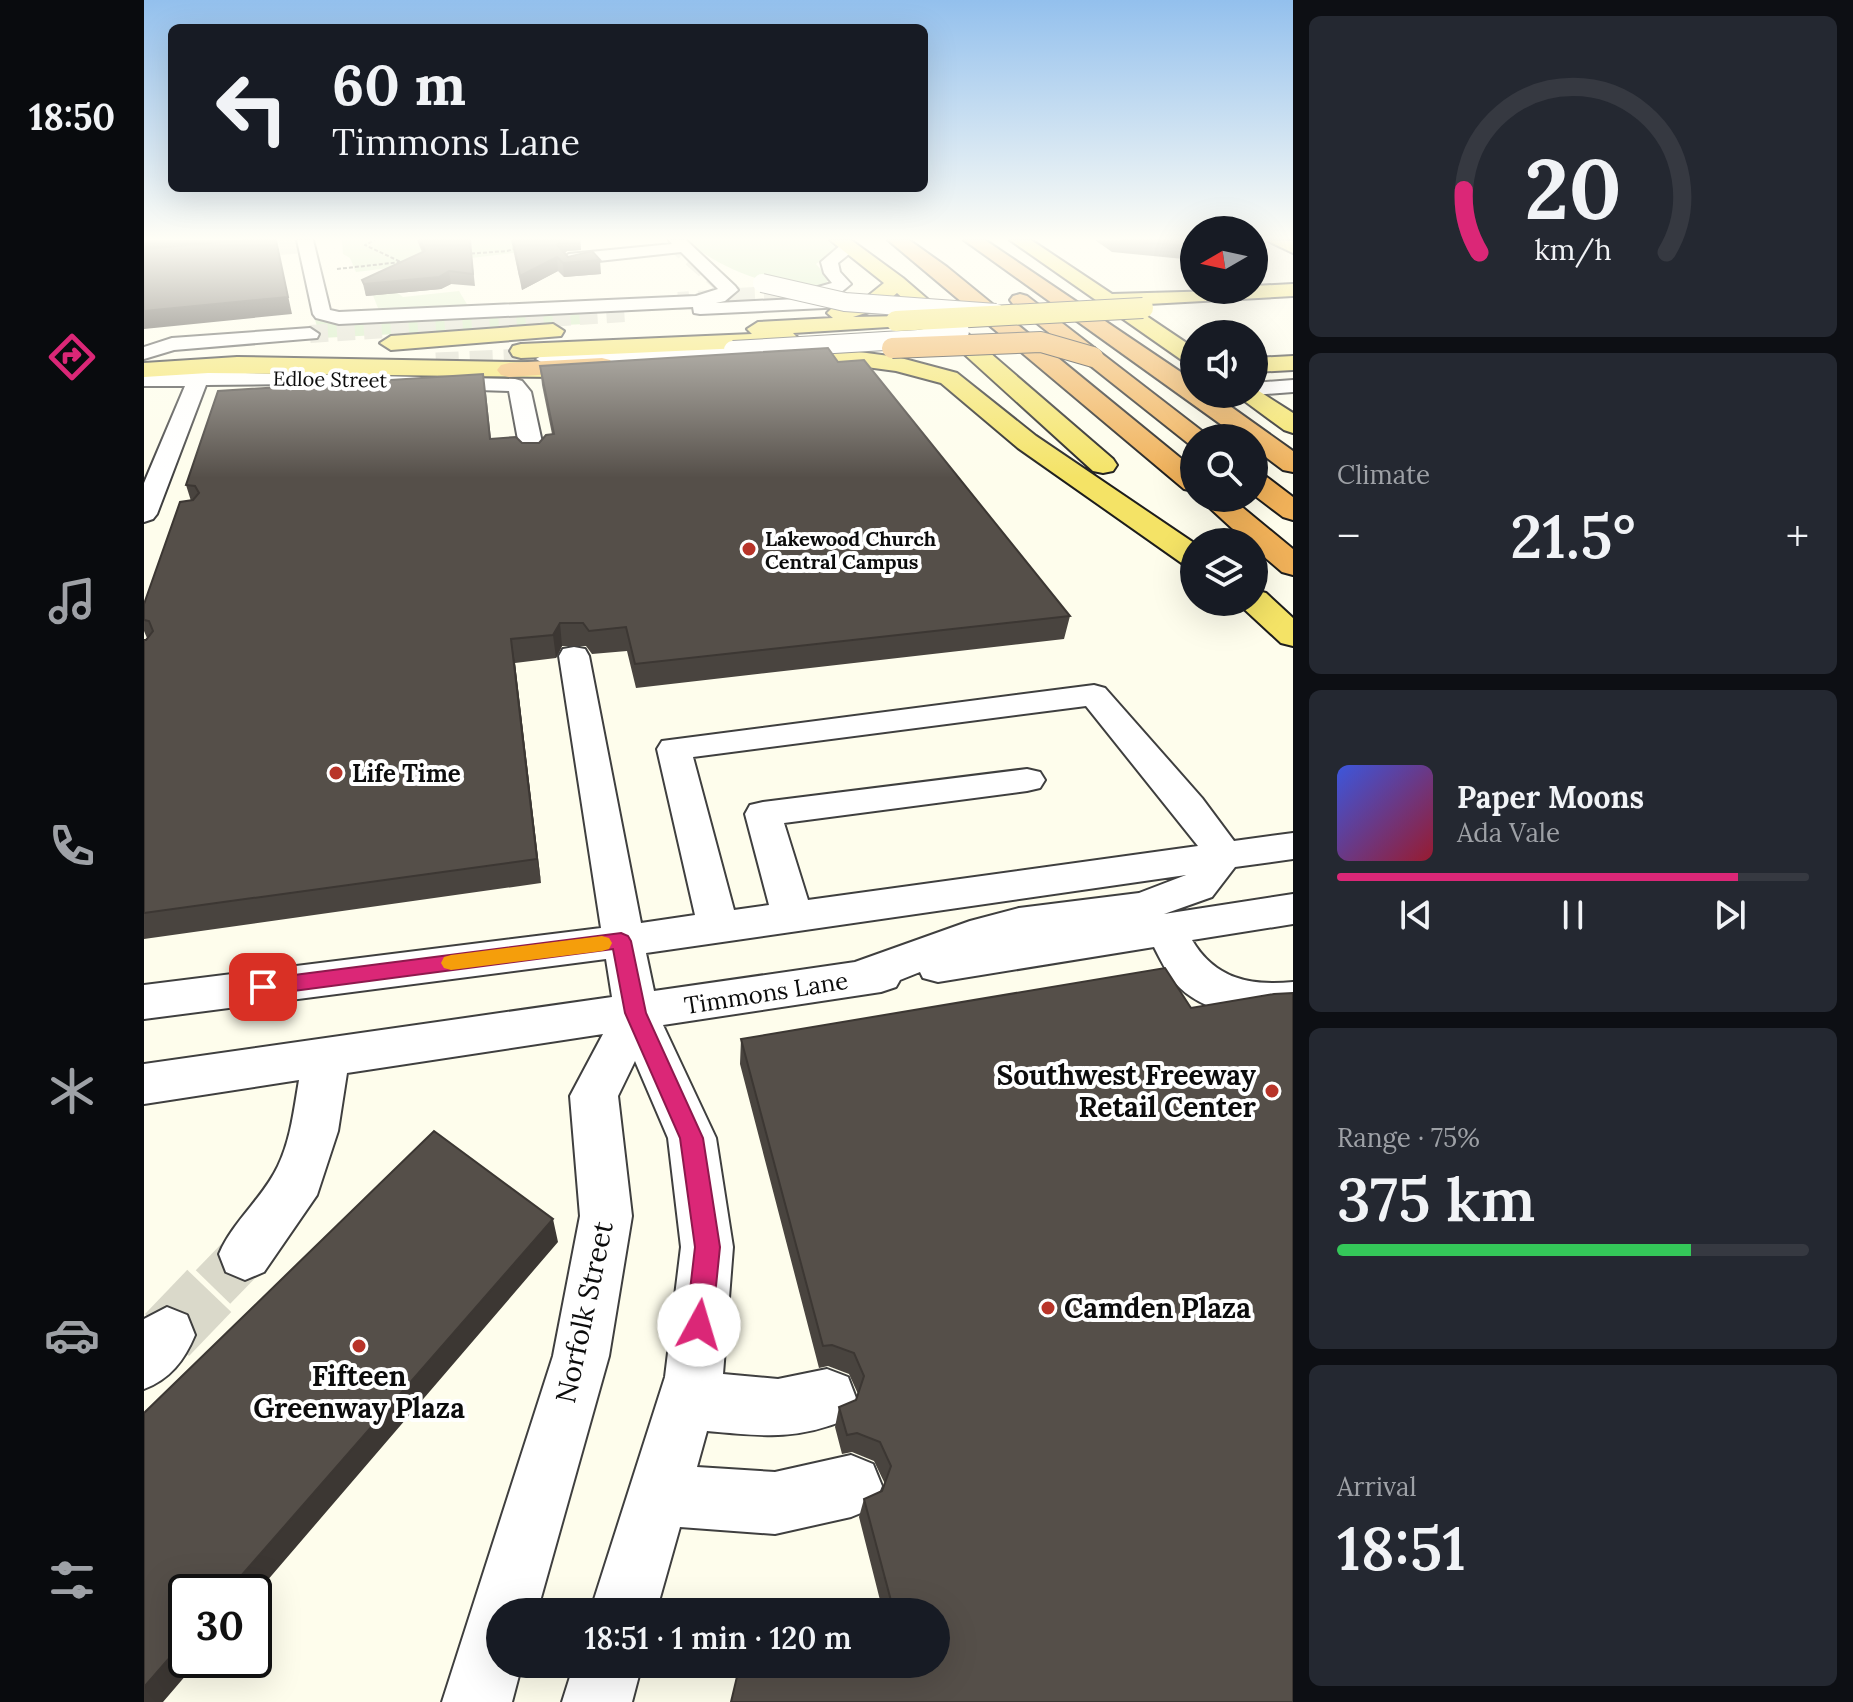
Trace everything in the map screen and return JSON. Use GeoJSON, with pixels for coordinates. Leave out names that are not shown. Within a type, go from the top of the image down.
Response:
{"type":"FeatureCollection","features":[{"type":"Feature","properties":{"kind":"highway"},"geometry":{"type":"LineString","coordinates":[[998,319],[1180,471]]}},
{"type":"Feature","properties":{"kind":"highway"},"geometry":{"type":"LineString","coordinates":[[1031,319],[1180,437]]}},
{"type":"Feature","properties":{"kind":"highway"},"geometry":{"type":"LineString","coordinates":[[1045,319],[1180,424]]}},
{"type":"Feature","properties":{"kind":"highway"},"geometry":{"type":"LineString","coordinates":[[1089,319],[1180,382]]}},
{"type":"Feature","properties":{"kind":"highway"},"geometry":{"type":"LineString","coordinates":[[515,377],[892,348],[1041,342],[1093,357]]}},
{"type":"Feature","properties":{"kind":"highway"},"geometry":{"type":"LineString","coordinates":[[1216,408],[1293,464]]}},
{"type":"Feature","properties":{"kind":"highway"},"geometry":{"type":"LineString","coordinates":[[1268,496],[1293,511]]}},
{"type":"Feature","properties":{"kind":"highway"},"geometry":{"type":"LineString","coordinates":[[1268,500],[1293,527]]}},
{"type":"Feature","properties":{"kind":"highway"},"geometry":{"type":"LineString","coordinates":[[1230,512],[1293,565]]}},
{"type":"Feature","properties":{"kind":"main road"},"geometry":{"type":"LineString","coordinates":[[378,344],[747,319]]}},
{"type":"Feature","properties":{"kind":"main road"},"geometry":{"type":"LineString","coordinates":[[938,319],[1180,535]]}},
{"type":"Feature","properties":{"kind":"main road","name":"Edloe Street"},"geometry":{"type":"LineString","coordinates":[[144,356],[378,344],[729,341],[955,319]]}},
{"type":"Feature","properties":{"kind":"main road","name":"Edloe Street"},"geometry":{"type":"LineString","coordinates":[[144,370],[204,372],[729,341],[960,331],[1041,319]]}},
{"type":"Feature","properties":{"kind":"main road"},"geometry":{"type":"LineString","coordinates":[[1139,319],[1180,348]]}},
{"type":"Feature","properties":{"kind":"main road"},"geometry":{"type":"LineString","coordinates":[[204,372],[515,377],[826,357],[897,364],[949,378],[1027,442],[1180,547]]}},
{"type":"Feature","properties":{"kind":"main road"},"geometry":{"type":"LineString","coordinates":[[1268,370],[1290,377]]}},
{"type":"Feature","properties":{"kind":"main road"},"geometry":{"type":"LineString","coordinates":[[1268,408],[1293,425]]}},
{"type":"Feature","properties":{"kind":"main road"},"geometry":{"type":"LineString","coordinates":[[1268,613],[1293,636]]}},
{"type":"Feature","properties":{"kind":"street"},"geometry":{"type":"LineString","coordinates":[[144,356],[172,344],[310,334]]}},
{"type":"Feature","properties":{"kind":"street"},"geometry":{"type":"LineString","coordinates":[[546,359],[729,341]]}},
{"type":"Feature","properties":{"kind":"street"},"geometry":{"type":"LineString","coordinates":[[153,523],[170,422],[204,372]]}},
{"type":"Feature","properties":{"kind":"street","name":"Edloe Street"},"geometry":{"type":"LineString","coordinates":[[144,380],[204,372],[418,378],[515,377]]}},
{"type":"Feature","properties":{"kind":"street"},"geometry":{"type":"LineString","coordinates":[[515,377],[533,456]]}},
{"type":"Feature","properties":{"kind":"street"},"geometry":{"type":"LineString","coordinates":[[1268,384],[1290,377]]}},
{"type":"Feature","properties":{"kind":"street"},"geometry":{"type":"LineString","coordinates":[[574,656],[621,941],[636,1013],[692,1138],[707,1247],[694,1377],[627,1598]]}},
{"type":"Feature","properties":{"kind":"street"},"geometry":{"type":"LineString","coordinates":[[718,926],[674,749],[1094,695],[1189,807],[1224,855]]}},
{"type":"Feature","properties":{"kind":"street"},"geometry":{"type":"LineString","coordinates":[[792,915],[763,814],[1027,780]]}},
{"type":"Feature","properties":{"kind":"street"},"geometry":{"type":"LineString","coordinates":[[144,1002],[621,941],[1224,855],[1290,851]]}},
{"type":"Feature","properties":{"kind":"street"},"geometry":{"type":"LineString","coordinates":[[859,978],[970,936],[1007,926],[1142,907],[1198,887],[1224,855]]}},
{"type":"Feature","properties":{"kind":"street","name":"Timmons Lane"},"geometry":{"type":"LineString","coordinates":[[144,1084],[636,1013],[1166,932],[1293,909]]}},
{"type":"Feature","properties":{"kind":"street"},"geometry":{"type":"LineString","coordinates":[[1166,932],[1193,975],[1230,995],[1266,1003],[1293,999]]}},
{"type":"Feature","properties":{"kind":"street","name":"Norfolk Street"},"geometry":{"type":"LineString","coordinates":[[508,1598],[581,1356],[606,1216],[594,1096],[636,1013]]}},
{"type":"Feature","properties":{"kind":"street"},"geometry":{"type":"LineString","coordinates":[[245,1254],[299,1179],[314,1131],[326,1059]]}},
{"type":"Feature","properties":{"kind":"street"},"geometry":{"type":"LineString","coordinates":[[687,1400],[778,1408],[827,1398]]}},
{"type":"Feature","properties":{"kind":"street"},"geometry":{"type":"LineString","coordinates":[[658,1495],[775,1503],[851,1486]]}},
{"type":"Feature","properties":{"kind":"street"},"geometry":{"type":"LineString","coordinates":[[477,1702],[486,1671]]}},
{"type":"Feature","properties":{"kind":"street"},"geometry":{"type":"LineString","coordinates":[[597,1702],[604,1678]]}},
{"type":"Feature","properties":{"kind":"green space"},"geometry":{"type":"Polygon","coordinates":[[[446,319],[583,319],[584,324],[321,338],[315,320],[344,325],[446,319]]]}},
{"type":"Feature","properties":{"kind":"building"},"geometry":{"type":"Polygon","coordinates":[[[828,348],[838,362],[864,360],[1070,616],[635,664],[626,627],[589,631],[583,623],[560,623],[553,635],[511,639],[537,859],[144,913],[144,640],[153,631],[149,621],[144,620],[144,604],[180,502],[193,500],[199,493],[195,486],[186,485],[218,391],[483,374],[490,439],[516,437],[522,443],[539,443],[546,435],[554,434],[540,366],[828,348]]]}},
{"type":"Feature","properties":{"kind":"building","name":"Camden Plaza"},"geometry":{"type":"Polygon","coordinates":[[[1165,968],[1191,1008],[1293,993],[1293,1702],[731,1702],[737,1678],[950,1678],[950,1598],[890,1598],[864,1499],[882,1491],[891,1466],[880,1442],[857,1433],[847,1435],[839,1407],[856,1400],[864,1376],[854,1353],[832,1345],[823,1346],[741,1039],[1165,968]]]}},
{"type":"Feature","properties":{"kind":"building","name":"Fifteen Greenway Plaza"},"geometry":{"type":"Polygon","coordinates":[[[434,1131],[553,1219],[243,1574],[168,1574],[168,1660],[144,1687],[144,1413],[434,1131]]]}},
{"type":"Feature","properties":{"kind":"tunnel"},"geometry":{"type":"LineString","coordinates":[[310,334],[529,319]]}},
{"type":"Feature","properties":{"kind":"tunnel"},"geometry":{"type":"LineString","coordinates":[[436,364],[546,359],[517,360]]}},
{"type":"Feature","properties":{"kind":"tunnel"},"geometry":{"type":"LineString","coordinates":[[213,1287],[245,1254]]}},
{"type":"Feature","properties":{"kind":"tunnel"},"geometry":{"type":"LineString","coordinates":[[167,1335],[215,1285]]}},
{"type":"Feature","properties":{"kind":"slow traffic"},"geometry":{"type":"LineString","coordinates":[[451,963],[602,943]]}},
{"type":"Feature","properties":{"kind":"place","name":"Lakewood Church Central Campus"},"geometry":{"type":"Point","coordinates":[749,549]}},
{"type":"Feature","properties":{"kind":"place","name":"Life Time"},"geometry":{"type":"Point","coordinates":[336,773]}},
{"type":"Feature","properties":{"kind":"place","name":"Southwest Freeway Retail Center"},"geometry":{"type":"Point","coordinates":[1272,1091]}},
{"type":"Feature","properties":{"kind":"place","name":"Camden Plaza"},"geometry":{"type":"Point","coordinates":[1048,1308]}},
{"type":"Feature","properties":{"kind":"place","name":"Fifteen Greenway Plaza"},"geometry":{"type":"Point","coordinates":[359,1346]}},
{"type":"Feature","properties":{"kind":"route"},"geometry":{"type":"LineString","coordinates":[[263,987],[621,941],[636,1013],[692,1138],[707,1247],[699,1325]]}}]}
